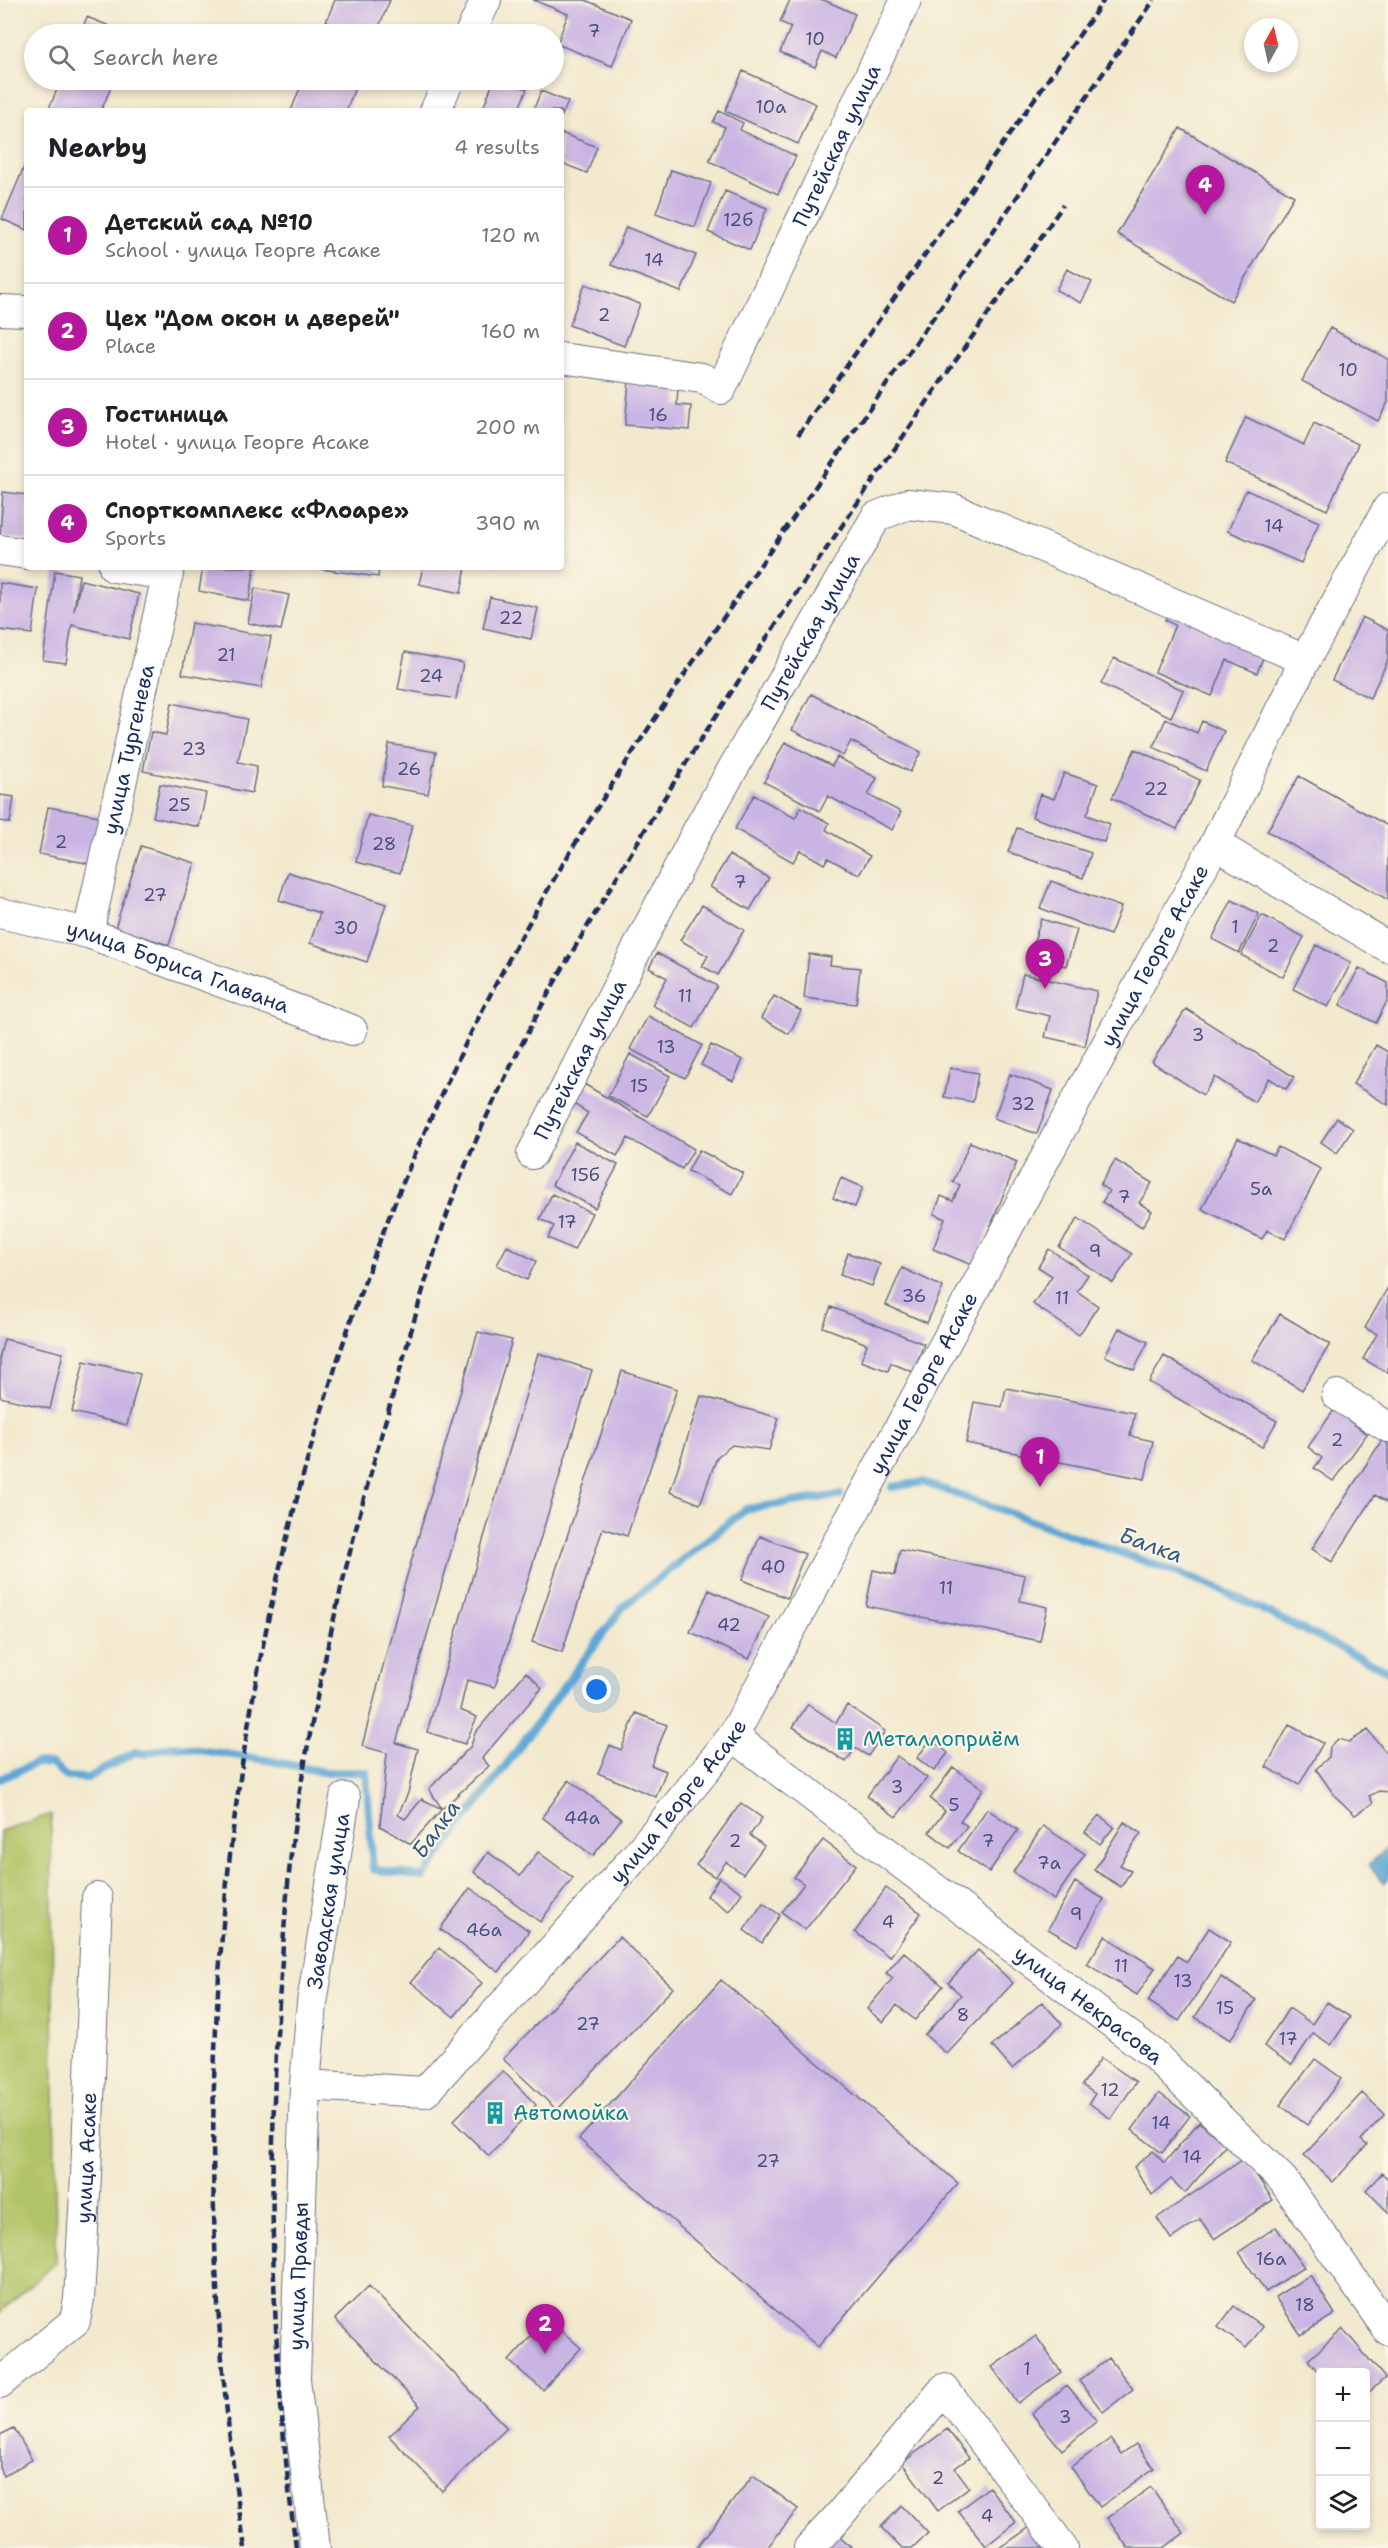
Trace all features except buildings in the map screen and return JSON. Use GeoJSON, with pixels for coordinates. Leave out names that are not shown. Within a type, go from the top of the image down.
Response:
{"type":"FeatureCollection","features":[{"type":"Feature","properties":{"kind":"street"},"geometry":{"type":"LineString","coordinates":[[475,24],[486,0]]}},
{"type":"Feature","properties":{"kind":"street","name":"Путейская улица"},"geometry":{"type":"LineString","coordinates":[[564,358],[702,378],[721,388],[906,0]]}},
{"type":"Feature","properties":{"kind":"street"},"geometry":{"type":"LineString","coordinates":[[436,108],[444,90]]}},
{"type":"Feature","properties":{"kind":"street"},"geometry":{"type":"LineString","coordinates":[[0,310],[24,311]]}},
{"type":"Feature","properties":{"kind":"street","name":"Путейская улица"},"geometry":{"type":"LineString","coordinates":[[532,1154],[698,830],[876,517],[908,504],[954,509],[1305,660]]}},
{"type":"Feature","properties":{"kind":"street","name":"улица Георге Асаке"},"geometry":{"type":"LineString","coordinates":[[305,2085],[426,2092],[635,1857],[733,1736],[1215,844],[1305,660],[1388,508]]}},
{"type":"Feature","properties":{"kind":"street"},"geometry":{"type":"LineString","coordinates":[[0,550],[24,554]]}},
{"type":"Feature","properties":{"kind":"street","name":"улица Тургенева"},"geometry":{"type":"LineString","coordinates":[[88,933],[168,571]]}},
{"type":"Feature","properties":{"kind":"street"},"geometry":{"type":"LineString","coordinates":[[1215,844],[1388,947]]}},
{"type":"Feature","properties":{"kind":"street","name":"улица Бориса Главана"},"geometry":{"type":"LineString","coordinates":[[0,913],[88,933],[352,1030]]}},
{"type":"Feature","properties":{"kind":"street"},"geometry":{"type":"LineString","coordinates":[[1337,1395],[1388,1427]]}},
{"type":"Feature","properties":{"kind":"street","name":"улица Некрасова"},"geometry":{"type":"LineString","coordinates":[[733,1736],[1152,2053],[1283,2180],[1388,2330]]}},
{"type":"Feature","properties":{"kind":"street","name":"Заводская улица"},"geometry":{"type":"LineString","coordinates":[[312,2004],[345,1798]]}},
{"type":"Feature","properties":{"kind":"street","name":"улица Асаке"},"geometry":{"type":"LineString","coordinates":[[0,2383],[75,2321],[87,2176],[97,1898]]}},
{"type":"Feature","properties":{"kind":"street","name":"улица Правды"},"geometry":{"type":"LineString","coordinates":[[312,2004],[305,2085],[295,2379],[315,2548]]}},
{"type":"Feature","properties":{"kind":"street"},"geometry":{"type":"LineString","coordinates":[[809,2548],[837,2518],[944,2389],[1063,2548]]}},
{"type":"Feature","properties":{"kind":"green space"},"geometry":{"type":"Polygon","coordinates":[[[51,1814],[56,2262],[0,2313],[0,1831],[51,1814]]]}},
{"type":"Feature","properties":{"kind":"water"},"geometry":{"type":"Polygon","coordinates":[[[1388,1846],[1388,1880],[1385,1883],[1368,1866],[1388,1846]]]}},
{"type":"Feature","properties":{"kind":"waterway","name":"Балка"},"geometry":{"type":"LineString","coordinates":[[892,1487],[923,1482],[1211,1585],[1388,1671]]}},
{"type":"Feature","properties":{"kind":"waterway","name":"Балка"},"geometry":{"type":"LineString","coordinates":[[0,1779],[36,1763],[51,1764],[67,1777],[88,1778],[135,1752],[145,1754],[173,1746],[273,1761],[323,1772],[366,1772],[373,1869],[423,1877],[623,1607],[746,1509],[840,1495]]}},
{"type":"Feature","properties":{"kind":"railway"},"geometry":{"type":"LineString","coordinates":[[798,435],[1104,0]]}},
{"type":"Feature","properties":{"kind":"railway"},"geometry":{"type":"LineString","coordinates":[[245,2548],[221,2351],[213,2153],[220,1955],[243,1757],[281,1562],[334,1371],[402,1185],[485,1005],[562,866],[690,667],[1154,0]]}},
{"type":"Feature","properties":{"kind":"railway"},"geometry":{"type":"LineString","coordinates":[[296,2548],[276,2334],[273,2191],[276,2047],[290,1864],[307,1748],[349,1555],[437,1243],[474,1145],[508,1072],[550,991],[618,875],[670,789],[779,620],[1063,205]]}},
{"type":"Feature","properties":{"kind":"place","name":"Спорткомплекс «Флоаре»"},"geometry":{"type":"Point","coordinates":[1205,215]}},
{"type":"Feature","properties":{"kind":"place","name":"Гостиница"},"geometry":{"type":"Point","coordinates":[1045,989]}},
{"type":"Feature","properties":{"kind":"place","name":"Детский сад №10"},"geometry":{"type":"Point","coordinates":[1040,1487]}},
{"type":"Feature","properties":{"kind":"place","name":"Металлоприём"},"geometry":{"type":"Point","coordinates":[845,1739]}},
{"type":"Feature","properties":{"kind":"place","name":"Автомойка"},"geometry":{"type":"Point","coordinates":[495,2113]}},
{"type":"Feature","properties":{"kind":"place","name":"Цех \"Дом окон и дверей\""},"geometry":{"type":"Point","coordinates":[545,2354]}}]}
